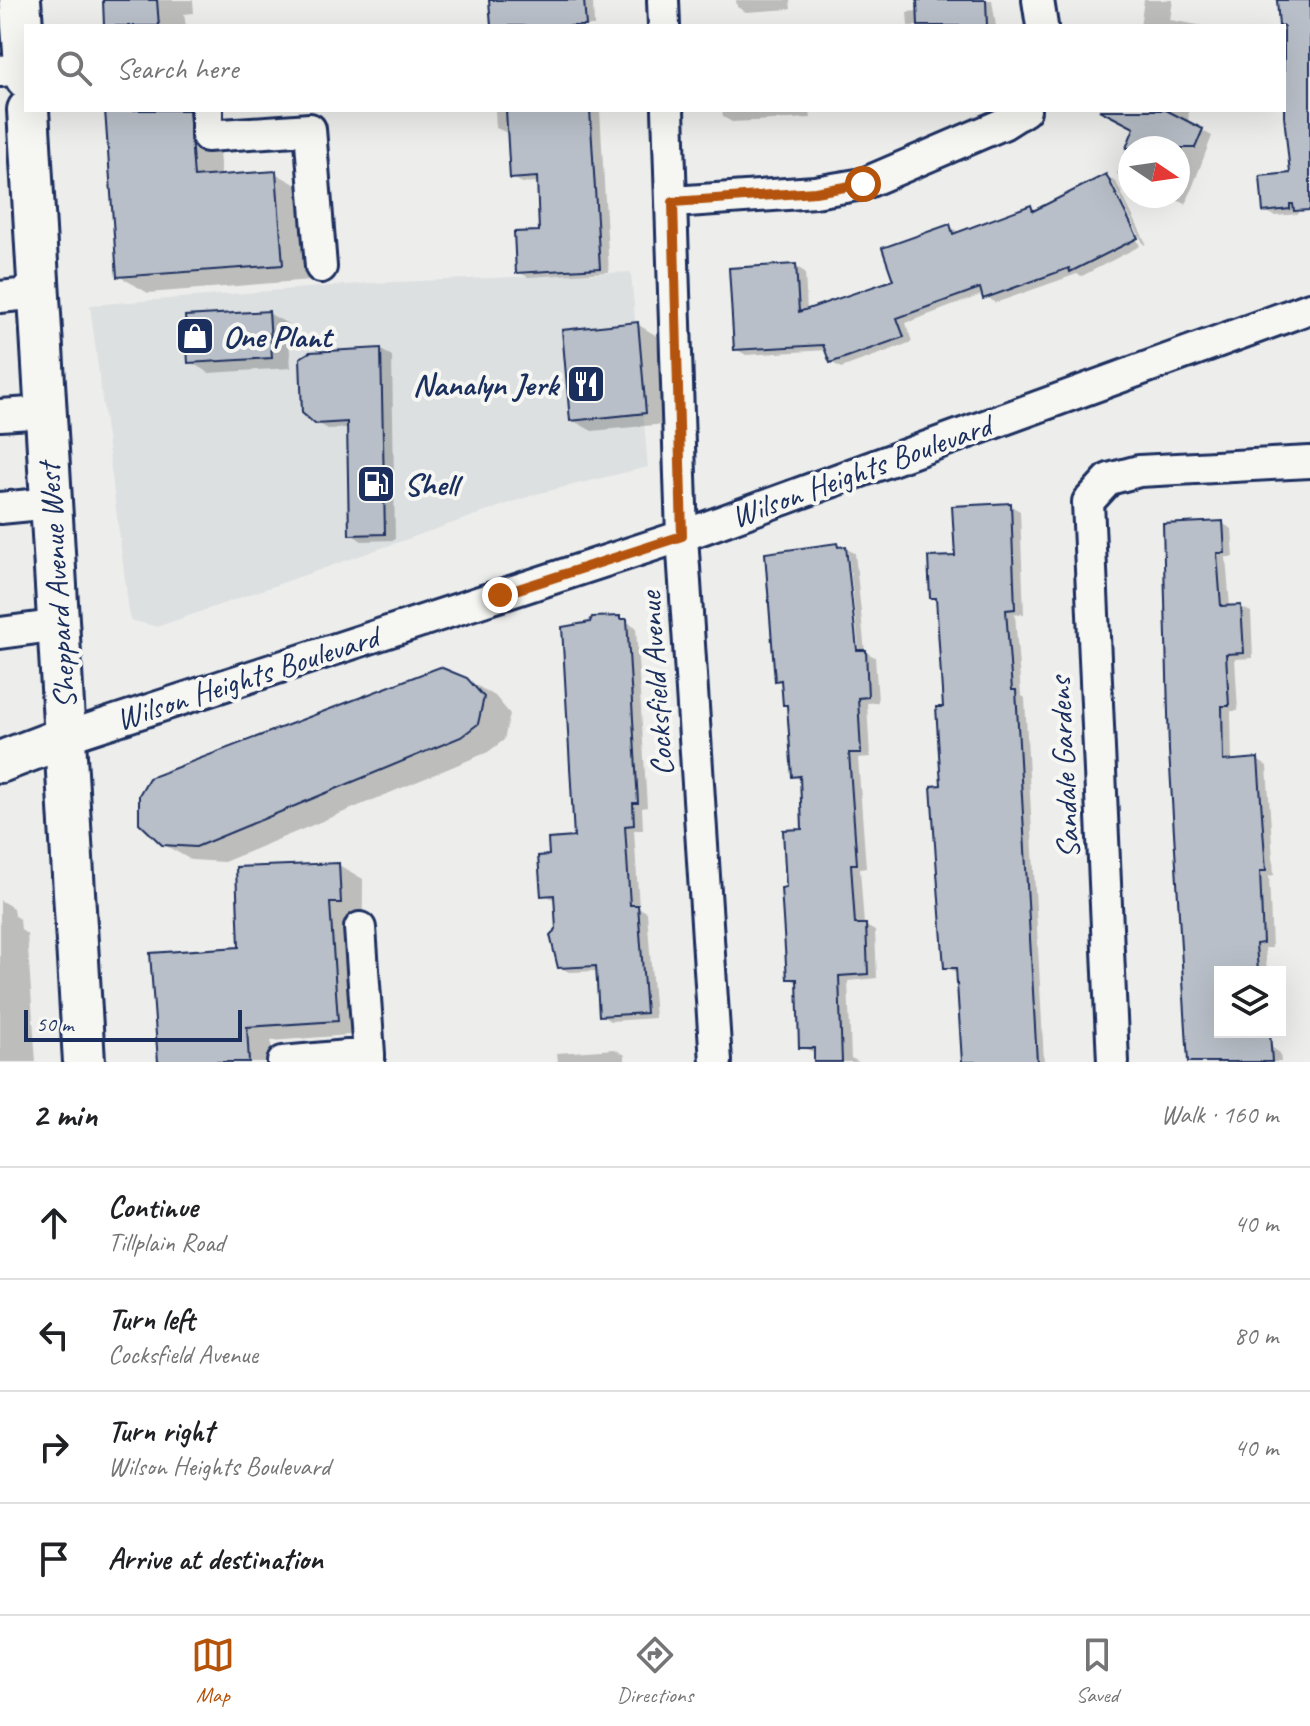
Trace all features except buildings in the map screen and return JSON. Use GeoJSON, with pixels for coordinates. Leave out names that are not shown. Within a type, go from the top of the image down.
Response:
{"type":"FeatureCollection","features":[{"type":"Feature","properties":{"kind":"main road"},"geometry":{"type":"LineString","coordinates":[[20,0],[24,55]]}},
{"type":"Feature","properties":{"kind":"main road","name":"Sheppard Avenue West"},"geometry":{"type":"LineString","coordinates":[[28,112],[19,295],[46,412],[84,1062]]}},
{"type":"Feature","properties":{"kind":"main road","name":"Wilson Heights Boulevard"},"geometry":{"type":"LineString","coordinates":[[0,762],[66,737]]}},
{"type":"Feature","properties":{"kind":"street"},"geometry":{"type":"LineString","coordinates":[[663,0],[664,24]]}},
{"type":"Feature","properties":{"kind":"street"},"geometry":{"type":"LineString","coordinates":[[1038,0],[1042,24]]}},
{"type":"Feature","properties":{"kind":"street"},"geometry":{"type":"LineString","coordinates":[[0,71],[24,69]]}},
{"type":"Feature","properties":{"kind":"street"},"geometry":{"type":"LineString","coordinates":[[207,112],[207,136],[310,129],[321,267]]}},
{"type":"Feature","properties":{"kind":"street","name":"Cocksfield Avenue"},"geometry":{"type":"LineString","coordinates":[[668,112],[682,536],[716,1062]]}},
{"type":"Feature","properties":{"kind":"street"},"geometry":{"type":"LineString","coordinates":[[673,202],[815,192],[863,184],[1003,124],[1022,112]]}},
{"type":"Feature","properties":{"kind":"street","name":"Wilson Heights Boulevard"},"geometry":{"type":"LineString","coordinates":[[66,737],[682,536],[1310,308]]}},
{"type":"Feature","properties":{"kind":"street"},"geometry":{"type":"LineString","coordinates":[[0,415],[46,412]]}},
{"type":"Feature","properties":{"kind":"street","name":"Sandale Gardens"},"geometry":{"type":"LineString","coordinates":[[1113,1062],[1088,502],[1109,479],[1139,471],[1310,462]]}},
{"type":"Feature","properties":{"kind":"street"},"geometry":{"type":"LineString","coordinates":[[0,508],[52,503]]}},
{"type":"Feature","properties":{"kind":"street"},"geometry":{"type":"LineString","coordinates":[[0,633],[60,625]]}},
{"type":"Feature","properties":{"kind":"street"},"geometry":{"type":"LineString","coordinates":[[283,1062],[369,1058],[360,928]]}},
{"type":"Feature","properties":{"kind":"shaded area"},"geometry":{"type":"Polygon","coordinates":[[[631,272],[648,467],[536,494],[157,627],[130,620],[90,305],[370,283],[631,272]]]}},
{"type":"Feature","properties":{"kind":"place","name":"One Plant"},"geometry":{"type":"Point","coordinates":[195,336]}},
{"type":"Feature","properties":{"kind":"place","name":"Nanalyn Jerk"},"geometry":{"type":"Point","coordinates":[586,384]}},
{"type":"Feature","properties":{"kind":"place","name":"Shell"},"geometry":{"type":"Point","coordinates":[376,484]}},
{"type":"Feature","properties":{"kind":"route"},"geometry":{"type":"LineString","coordinates":[[500,595],[682,536],[673,202],[815,192],[863,184]]}}]}
